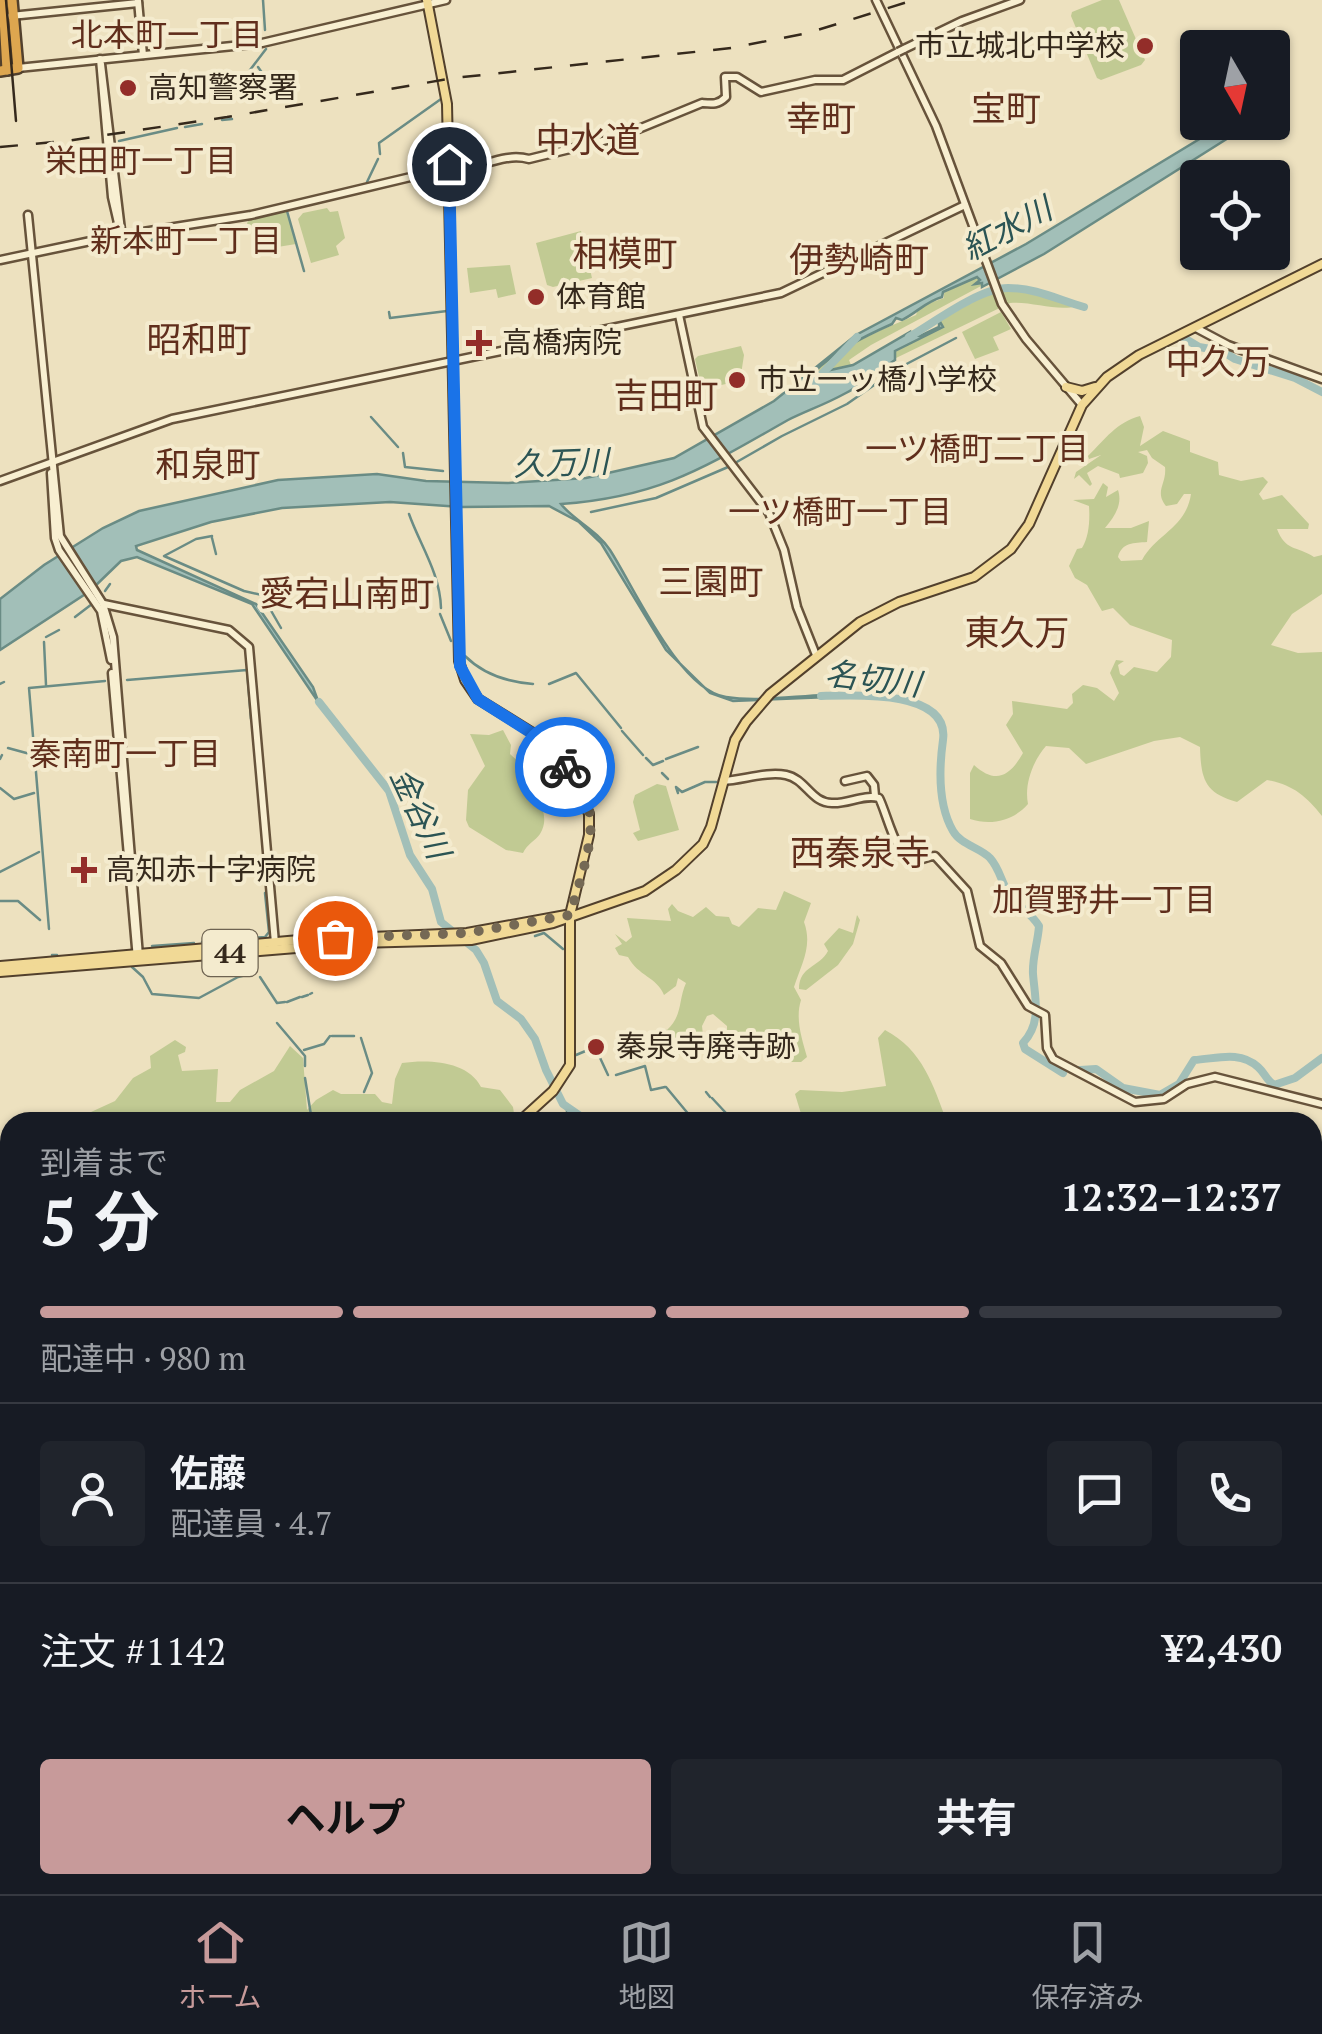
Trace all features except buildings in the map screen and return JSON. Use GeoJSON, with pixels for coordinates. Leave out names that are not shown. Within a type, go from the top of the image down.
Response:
{"type":"FeatureCollection","features":[{"type":"Feature","properties":{"kind":"highway"},"geometry":{"type":"LineString","coordinates":[[3,0],[8,70]]}},
{"type":"Feature","properties":{"kind":"highway"},"geometry":{"type":"LineString","coordinates":[[8,70],[6,17],[12,0]]}},
{"type":"Feature","properties":{"kind":"highway"},"geometry":{"type":"LineString","coordinates":[[0,60],[7,49]]}},
{"type":"Feature","properties":{"kind":"main road"},"geometry":{"type":"LineString","coordinates":[[428,2],[448,104],[459,660],[465,680],[478,699],[550,748],[579,788],[588,810],[589,835],[570,915],[572,1056],[568,1071],[555,1089],[530,1112]]}},
{"type":"Feature","properties":{"kind":"main road","name":"44"},"geometry":{"type":"LineString","coordinates":[[0,969],[276,946],[460,937],[536,927],[634,897],[688,860],[703,844],[740,730],[766,698],[869,616],[966,581],[1002,558],[1029,524],[1082,405],[1100,383],[1131,359],[1322,264]]}},
{"type":"Feature","properties":{"kind":"main road"},"geometry":{"type":"LineString","coordinates":[[1066,387],[1082,391],[1100,383]]}},
{"type":"Feature","properties":{"kind":"street"},"geometry":{"type":"LineString","coordinates":[[8,70],[262,44],[446,0]]}},
{"type":"Feature","properties":{"kind":"street"},"geometry":{"type":"LineString","coordinates":[[876,0],[936,126],[1004,308],[1082,405]]}},
{"type":"Feature","properties":{"kind":"street"},"geometry":{"type":"LineString","coordinates":[[0,260],[252,215],[440,170],[455,173],[516,156],[529,159],[619,137],[702,103],[714,104],[726,98],[725,77],[737,77],[761,92],[815,80],[834,82],[962,21],[1020,0]]}},
{"type":"Feature","properties":{"kind":"street"},"geometry":{"type":"LineString","coordinates":[[6,17],[138,2],[143,55]]}},
{"type":"Feature","properties":{"kind":"street"},"geometry":{"type":"LineString","coordinates":[[100,59],[111,128],[120,236]]}},
{"type":"Feature","properties":{"kind":"street"},"geometry":{"type":"LineString","coordinates":[[0,481],[168,420],[781,293],[965,205]]}},
{"type":"Feature","properties":{"kind":"street"},"geometry":{"type":"LineString","coordinates":[[28,215],[62,548],[100,605],[109,642],[137,957]]}},
{"type":"Feature","properties":{"kind":"street"},"geometry":{"type":"LineString","coordinates":[[678,315],[699,414],[709,436],[768,513],[784,550],[797,607],[816,656]]}},
{"type":"Feature","properties":{"kind":"street"},"geometry":{"type":"LineString","coordinates":[[1195,328],[1228,345],[1322,379]]}},
{"type":"Feature","properties":{"kind":"street"},"geometry":{"type":"LineString","coordinates":[[100,605],[124,605],[229,630],[249,647],[276,946]]}},
{"type":"Feature","properties":{"kind":"street"},"geometry":{"type":"LineString","coordinates":[[723,780],[784,775],[796,779],[819,800],[830,803],[874,796]]}},
{"type":"Feature","properties":{"kind":"street"},"geometry":{"type":"LineString","coordinates":[[845,782],[867,776],[906,859],[935,856],[967,891],[978,941],[1002,963],[1035,1010],[1047,1020],[1047,1048],[1053,1060],[1135,1102],[1164,1099],[1188,1084],[1214,1077],[1322,1104]]}},
{"type":"Feature","properties":{"kind":"green space"},"geometry":{"type":"Polygon","coordinates":[[[1102,0],[1119,0],[1145,60],[1101,80],[1071,16],[1072,12],[1102,0]]]}},
{"type":"Feature","properties":{"kind":"green space"},"geometry":{"type":"Polygon","coordinates":[[[327,208],[330,212],[338,211],[345,238],[336,246],[339,255],[311,263],[298,219],[303,213],[327,208]]]}},
{"type":"Feature","properties":{"kind":"green space"},"geometry":{"type":"Polygon","coordinates":[[[287,211],[296,244],[259,250],[247,223],[287,211]]]}},
{"type":"Feature","properties":{"kind":"green space"},"geometry":{"type":"Polygon","coordinates":[[[581,231],[592,278],[547,285],[536,243],[581,231]]]}},
{"type":"Feature","properties":{"kind":"green space"},"geometry":{"type":"Polygon","coordinates":[[[510,265],[516,294],[498,298],[496,289],[470,293],[467,268],[510,265]]]}},
{"type":"Feature","properties":{"kind":"green space"},"geometry":{"type":"Polygon","coordinates":[[[973,278],[981,279],[976,283],[981,286],[871,345],[849,360],[851,365],[815,372],[851,345],[916,315],[919,307],[944,298],[944,293],[973,278]]]}},
{"type":"Feature","properties":{"kind":"green space"},"geometry":{"type":"Polygon","coordinates":[[[1008,289],[1077,306],[1010,303],[896,358],[895,352],[943,327],[940,320],[986,295],[1008,289]]]}},
{"type":"Feature","properties":{"kind":"green space"},"geometry":{"type":"Polygon","coordinates":[[[1001,312],[1011,329],[993,337],[999,350],[975,359],[962,332],[1001,312]]]}},
{"type":"Feature","properties":{"kind":"green space"},"geometry":{"type":"Polygon","coordinates":[[[741,346],[744,355],[740,381],[707,388],[700,381],[695,359],[741,346]]]}},
{"type":"Feature","properties":{"kind":"green space"},"geometry":{"type":"Polygon","coordinates":[[[1140,416],[1144,427],[1140,446],[1163,431],[1190,441],[1190,452],[1218,462],[1219,475],[1241,481],[1263,477],[1268,482],[1259,494],[1263,500],[1282,495],[1309,524],[1308,529],[1277,529],[1288,545],[1314,557],[1322,555],[1322,594],[1292,614],[1271,645],[1298,653],[1322,652],[1322,816],[1298,792],[1267,780],[1237,802],[1217,794],[1203,776],[1200,747],[1180,737],[1154,741],[1086,764],[1069,748],[1046,746],[1031,773],[1028,804],[1022,810],[1001,820],[970,819],[970,773],[974,765],[989,775],[1002,775],[1023,753],[1006,725],[1013,714],[1012,701],[1067,709],[1073,703],[1072,694],[1083,685],[1097,688],[1114,701],[1119,693],[1110,673],[1116,660],[1124,661],[1118,665],[1124,676],[1134,667],[1157,672],[1171,657],[1172,640],[1130,625],[1113,608],[1102,611],[1087,585],[1075,578],[1069,566],[1084,544],[1089,523],[1089,506],[1073,500],[1094,499],[1103,483],[1108,487],[1106,497],[1118,490],[1119,495],[1117,511],[1105,528],[1131,528],[1149,521],[1147,542],[1126,546],[1118,557],[1121,561],[1142,560],[1188,506],[1191,494],[1184,494],[1177,504],[1166,506],[1161,492],[1165,467],[1147,450],[1138,452],[1147,456],[1143,473],[1120,478],[1119,474],[1098,466],[1087,473],[1090,486],[1079,475],[1074,479],[1076,472],[1101,455],[1089,459],[1088,456],[1106,437],[1140,416]]]}},
{"type":"Feature","properties":{"kind":"green space"},"geometry":{"type":"Polygon","coordinates":[[[503,730],[511,745],[510,754],[534,776],[543,812],[540,834],[523,853],[506,850],[469,827],[466,820],[468,790],[485,766],[470,734],[489,735],[503,730]]]}},
{"type":"Feature","properties":{"kind":"green space"},"geometry":{"type":"Polygon","coordinates":[[[657,784],[666,786],[679,830],[638,841],[633,833],[640,830],[635,795],[657,784]]]}},
{"type":"Feature","properties":{"kind":"green space"},"geometry":{"type":"Polygon","coordinates":[[[784,891],[811,903],[804,922],[807,947],[794,987],[801,1000],[799,1022],[807,1057],[801,1062],[778,1062],[776,1050],[764,1041],[745,1040],[742,1035],[727,1038],[727,1026],[713,1014],[707,1016],[702,1026],[704,1044],[679,1055],[665,1044],[661,1028],[667,1030],[676,1019],[686,983],[678,978],[676,986],[664,995],[628,957],[619,955],[615,948],[622,944],[615,934],[626,942],[632,937],[627,918],[671,921],[668,909],[672,904],[693,917],[706,907],[716,916],[729,917],[739,927],[758,908],[776,910],[784,891]]]}},
{"type":"Feature","properties":{"kind":"green space"},"geometry":{"type":"Polygon","coordinates":[[[857,915],[860,920],[853,944],[838,965],[806,990],[799,989],[802,976],[828,951],[824,944],[839,928],[853,933],[857,915]]]}},
{"type":"Feature","properties":{"kind":"green space"},"geometry":{"type":"Polygon","coordinates":[[[885,1030],[918,1058],[943,1112],[800,1112],[795,1094],[800,1090],[842,1092],[886,1086],[878,1038],[885,1030]]]}},
{"type":"Feature","properties":{"kind":"green space"},"geometry":{"type":"Polygon","coordinates":[[[175,1040],[186,1047],[178,1055],[182,1071],[218,1069],[216,1102],[230,1102],[240,1090],[274,1071],[290,1046],[303,1058],[307,1110],[333,1090],[341,1094],[375,1094],[382,1102],[392,1104],[395,1079],[402,1063],[447,1064],[467,1072],[481,1087],[500,1090],[514,1112],[91,1112],[115,1101],[133,1078],[151,1068],[150,1056],[175,1040]]]}},
{"type":"Feature","properties":{"kind":"water"},"geometry":{"type":"Polygon","coordinates":[[[1198,140],[1225,140],[1193,160],[1180,160],[1180,168],[1044,254],[982,287],[982,283],[975,284],[980,280],[977,277],[943,292],[942,297],[908,317],[896,318],[892,324],[841,351],[812,374],[853,365],[910,332],[920,336],[939,327],[939,320],[943,327],[895,351],[895,360],[851,390],[680,477],[627,495],[561,504],[610,550],[684,667],[666,650],[601,543],[579,522],[549,506],[461,507],[390,502],[282,508],[211,522],[136,546],[137,550],[256,604],[313,687],[318,701],[326,708],[323,709],[252,604],[137,557],[121,561],[90,591],[0,650],[0,599],[44,565],[103,528],[139,511],[278,480],[377,474],[426,481],[508,483],[586,478],[674,458],[774,401],[856,335],[1026,244],[1198,140]]]}},
{"type":"Feature","properties":{"kind":"water"},"geometry":{"type":"Polygon","coordinates":[[[700,683],[726,697],[827,697],[733,701],[710,693],[700,683]]]}},
{"type":"Feature","properties":{"kind":"waterway"},"geometry":{"type":"LineString","coordinates":[[263,0],[265,30]]}},
{"type":"Feature","properties":{"kind":"waterway"},"geometry":{"type":"LineString","coordinates":[[250,70],[266,49]]}},
{"type":"Feature","properties":{"kind":"waterway"},"geometry":{"type":"LineString","coordinates":[[258,67],[280,98]]}},
{"type":"Feature","properties":{"kind":"waterway"},"geometry":{"type":"LineString","coordinates":[[235,83],[249,72]]}},
{"type":"Feature","properties":{"kind":"waterway"},"geometry":{"type":"LineString","coordinates":[[380,154],[379,143],[441,99]]}},
{"type":"Feature","properties":{"kind":"waterway"},"geometry":{"type":"LineString","coordinates":[[222,120],[232,119]]}},
{"type":"Feature","properties":{"kind":"waterway"},"geometry":{"type":"LineString","coordinates":[[185,127],[202,124]]}},
{"type":"Feature","properties":{"kind":"waterway"},"geometry":{"type":"LineString","coordinates":[[119,141],[177,128]]}},
{"type":"Feature","properties":{"kind":"waterway"},"geometry":{"type":"LineString","coordinates":[[367,182],[378,159]]}},
{"type":"Feature","properties":{"kind":"waterway"},"geometry":{"type":"LineString","coordinates":[[287,211],[304,271]]}},
{"type":"Feature","properties":{"kind":"waterway"},"geometry":{"type":"LineString","coordinates":[[148,247],[153,238]]}},
{"type":"Feature","properties":{"kind":"waterway","name":"久万川"},"geometry":{"type":"LineString","coordinates":[[909,337],[996,289],[1028,290],[1084,307]]}},
{"type":"Feature","properties":{"kind":"waterway"},"geometry":{"type":"LineString","coordinates":[[389,312],[390,318],[447,311]]}},
{"type":"Feature","properties":{"kind":"waterway","name":"紅水川"},"geometry":{"type":"LineString","coordinates":[[818,378],[857,337]]}},
{"type":"Feature","properties":{"kind":"waterway"},"geometry":{"type":"LineString","coordinates":[[735,463],[847,404],[897,369],[956,338]]}},
{"type":"Feature","properties":{"kind":"waterway","name":"久万川"},"geometry":{"type":"LineString","coordinates":[[1184,338],[1199,347],[1222,351],[1295,378],[1322,392]]}},
{"type":"Feature","properties":{"kind":"waterway"},"geometry":{"type":"LineString","coordinates":[[371,417],[398,447]]}},
{"type":"Feature","properties":{"kind":"waterway"},"geometry":{"type":"LineString","coordinates":[[403,453],[405,467],[443,471]]}},
{"type":"Feature","properties":{"kind":"waterway"},"geometry":{"type":"LineString","coordinates":[[591,512],[656,498],[728,467]]}},
{"type":"Feature","properties":{"kind":"waterway"},"geometry":{"type":"LineString","coordinates":[[409,514],[433,571],[441,608]]}},
{"type":"Feature","properties":{"kind":"waterway"},"geometry":{"type":"LineString","coordinates":[[212,536],[196,539],[164,556],[262,595],[281,628]]}},
{"type":"Feature","properties":{"kind":"waterway"},"geometry":{"type":"LineString","coordinates":[[212,538],[216,554]]}},
{"type":"Feature","properties":{"kind":"waterway"},"geometry":{"type":"LineString","coordinates":[[105,591],[110,584]]}},
{"type":"Feature","properties":{"kind":"waterway"},"geometry":{"type":"LineString","coordinates":[[75,617],[92,604]]}},
{"type":"Feature","properties":{"kind":"waterway"},"geometry":{"type":"LineString","coordinates":[[440,614],[451,641]]}},
{"type":"Feature","properties":{"kind":"waterway"},"geometry":{"type":"LineString","coordinates":[[46,637],[59,630]]}},
{"type":"Feature","properties":{"kind":"waterway"},"geometry":{"type":"LineString","coordinates":[[44,642],[46,685]]}},
{"type":"Feature","properties":{"kind":"waterway"},"geometry":{"type":"LineString","coordinates":[[465,656],[496,676],[533,684]]}},
{"type":"Feature","properties":{"kind":"waterway"},"geometry":{"type":"LineString","coordinates":[[127,680],[247,670],[251,719]]}},
{"type":"Feature","properties":{"kind":"waterway"},"geometry":{"type":"LineString","coordinates":[[549,684],[576,673],[621,728]]}},
{"type":"Feature","properties":{"kind":"waterway"},"geometry":{"type":"LineString","coordinates":[[49,929],[29,688],[105,681]]}},
{"type":"Feature","properties":{"kind":"waterway"},"geometry":{"type":"LineString","coordinates":[[0,684],[4,682]]}},
{"type":"Feature","properties":{"kind":"waterway","name":"名切川"},"geometry":{"type":"LineString","coordinates":[[821,696],[876,696],[916,703],[931,711],[941,723],[941,787],[948,821],[961,840],[990,858],[1009,894],[1039,926],[1033,968],[1035,1019],[1023,1043],[1025,1049],[1063,1073]]}},
{"type":"Feature","properties":{"kind":"waterway","name":"金谷川"},"geometry":{"type":"LineString","coordinates":[[319,702],[389,791],[410,855],[432,889],[441,922],[476,950],[497,1001],[521,1019],[535,1039],[563,1104],[575,1112]]}},
{"type":"Feature","properties":{"kind":"waterway"},"geometry":{"type":"LineString","coordinates":[[622,731],[643,755]]}},
{"type":"Feature","properties":{"kind":"waterway"},"geometry":{"type":"LineString","coordinates":[[666,759],[698,747]]}},
{"type":"Feature","properties":{"kind":"waterway"},"geometry":{"type":"LineString","coordinates":[[8,748],[30,754]]}},
{"type":"Feature","properties":{"kind":"waterway"},"geometry":{"type":"LineString","coordinates":[[0,759],[2,755]]}},
{"type":"Feature","properties":{"kind":"waterway"},"geometry":{"type":"LineString","coordinates":[[646,758],[653,765],[663,761]]}},
{"type":"Feature","properties":{"kind":"waterway"},"geometry":{"type":"LineString","coordinates":[[662,773],[668,779]]}},
{"type":"Feature","properties":{"kind":"waterway"},"geometry":{"type":"LineString","coordinates":[[678,793],[676,787],[682,792],[705,782],[716,782]]}},
{"type":"Feature","properties":{"kind":"waterway"},"geometry":{"type":"LineString","coordinates":[[0,788],[14,799],[34,793]]}},
{"type":"Feature","properties":{"kind":"waterway"},"geometry":{"type":"LineString","coordinates":[[0,872],[39,852]]}},
{"type":"Feature","properties":{"kind":"waterway"},"geometry":{"type":"LineString","coordinates":[[202,942],[265,937],[269,932],[265,893]]}},
{"type":"Feature","properties":{"kind":"waterway"},"geometry":{"type":"LineString","coordinates":[[0,901],[18,901],[40,920]]}},
{"type":"Feature","properties":{"kind":"waterway"},"geometry":{"type":"LineString","coordinates":[[535,936],[544,933],[563,949]]}},
{"type":"Feature","properties":{"kind":"waterway"},"geometry":{"type":"LineString","coordinates":[[152,946],[194,943]]}},
{"type":"Feature","properties":{"kind":"waterway"},"geometry":{"type":"LineString","coordinates":[[52,955],[57,955]]}},
{"type":"Feature","properties":{"kind":"waterway"},"geometry":{"type":"LineString","coordinates":[[132,967],[152,994],[199,998],[250,974]]}},
{"type":"Feature","properties":{"kind":"waterway"},"geometry":{"type":"LineString","coordinates":[[260,977],[277,1003],[285,1002]]}},
{"type":"Feature","properties":{"kind":"waterway"},"geometry":{"type":"LineString","coordinates":[[302,997],[308,995]]}},
{"type":"Feature","properties":{"kind":"waterway"},"geometry":{"type":"LineString","coordinates":[[287,1002],[300,997]]}},
{"type":"Feature","properties":{"kind":"waterway"},"geometry":{"type":"LineString","coordinates":[[277,1023],[305,1056],[305,1066]]}},
{"type":"Feature","properties":{"kind":"waterway"},"geometry":{"type":"LineString","coordinates":[[304,1050],[324,1044],[330,1036]]}},
{"type":"Feature","properties":{"kind":"waterway"},"geometry":{"type":"LineString","coordinates":[[332,1036],[354,1036]]}},
{"type":"Feature","properties":{"kind":"waterway"},"geometry":{"type":"LineString","coordinates":[[361,1038],[372,1073],[364,1092]]}},
{"type":"Feature","properties":{"kind":"waterway"},"geometry":{"type":"LineString","coordinates":[[576,1055],[595,1047],[608,1075]]}},
{"type":"Feature","properties":{"kind":"waterway","name":"名切川"},"geometry":{"type":"LineString","coordinates":[[1080,1070],[1096,1069],[1123,1088],[1160,1095],[1179,1084],[1194,1060],[1243,1059],[1258,1067],[1274,1085],[1295,1078],[1322,1058]]}},
{"type":"Feature","properties":{"kind":"waterway"},"geometry":{"type":"LineString","coordinates":[[616,1075],[645,1066],[651,1090],[665,1087]]}},
{"type":"Feature","properties":{"kind":"waterway"},"geometry":{"type":"LineString","coordinates":[[305,1078],[311,1112]]}},
{"type":"Feature","properties":{"kind":"waterway"},"geometry":{"type":"LineString","coordinates":[[666,1087],[687,1112]]}},
{"type":"Feature","properties":{"kind":"waterway"},"geometry":{"type":"LineString","coordinates":[[706,1092],[710,1097]]}},
{"type":"Feature","properties":{"kind":"waterway"},"geometry":{"type":"LineString","coordinates":[[712,1098],[725,1112]]}},
{"type":"Feature","properties":{"kind":"tram line"},"geometry":{"type":"LineString","coordinates":[[6,0],[16,121]]}},
{"type":"Feature","properties":{"kind":"railway"},"geometry":{"type":"LineString","coordinates":[[0,147],[227,117],[454,78],[731,48],[808,33],[914,0]]}},
{"type":"Feature","properties":{"kind":"way so far"},"geometry":{"type":"LineString","coordinates":[[335,938],[467,933],[570,915],[590,817],[588,806],[565,767]]}},
{"type":"Feature","properties":{"kind":"place","name":"市立城北中学校"},"geometry":{"type":"Point","coordinates":[1145,46]}},
{"type":"Feature","properties":{"kind":"place","name":"高知警察署"},"geometry":{"type":"Point","coordinates":[128,88]}},
{"type":"Feature","properties":{"kind":"place","name":"体育館"},"geometry":{"type":"Point","coordinates":[536,297]}},
{"type":"Feature","properties":{"kind":"place","name":"高橋病院"},"geometry":{"type":"Point","coordinates":[479,343]}},
{"type":"Feature","properties":{"kind":"place","name":"市立一ッ橋小学校"},"geometry":{"type":"Point","coordinates":[737,380]}},
{"type":"Feature","properties":{"kind":"place","name":"高知赤十字病院"},"geometry":{"type":"Point","coordinates":[84,870]}},
{"type":"Feature","properties":{"kind":"place","name":"秦泉寺廃寺跡"},"geometry":{"type":"Point","coordinates":[596,1047]}},
{"type":"Feature","properties":{"kind":"district","name":"北本町一丁目"},"geometry":{"type":"Point","coordinates":[167,35]}},
{"type":"Feature","properties":{"kind":"district","name":"宝町"},"geometry":{"type":"Point","coordinates":[1006,109]}},
{"type":"Feature","properties":{"kind":"district","name":"幸町"},"geometry":{"type":"Point","coordinates":[821,119]}},
{"type":"Feature","properties":{"kind":"district","name":"中水道"},"geometry":{"type":"Point","coordinates":[588,140]}},
{"type":"Feature","properties":{"kind":"district","name":"栄田町一丁目"},"geometry":{"type":"Point","coordinates":[141,161]}},
{"type":"Feature","properties":{"kind":"district","name":"新本町一丁目"},"geometry":{"type":"Point","coordinates":[186,241]}},
{"type":"Feature","properties":{"kind":"district","name":"相模町"},"geometry":{"type":"Point","coordinates":[625,254]}},
{"type":"Feature","properties":{"kind":"district","name":"伊勢崎町"},"geometry":{"type":"Point","coordinates":[859,260]}},
{"type":"Feature","properties":{"kind":"district","name":"昭和町"},"geometry":{"type":"Point","coordinates":[199,340]}},
{"type":"Feature","properties":{"kind":"district","name":"中久万"},"geometry":{"type":"Point","coordinates":[1218,362]}},
{"type":"Feature","properties":{"kind":"district","name":"吉田町"},"geometry":{"type":"Point","coordinates":[666,396]}},
{"type":"Feature","properties":{"kind":"district","name":"一ツ橋町二丁目"},"geometry":{"type":"Point","coordinates":[977,449]}},
{"type":"Feature","properties":{"kind":"district","name":"和泉町"},"geometry":{"type":"Point","coordinates":[208,465]}},
{"type":"Feature","properties":{"kind":"district","name":"一ツ橋町一丁目"},"geometry":{"type":"Point","coordinates":[840,512]}},
{"type":"Feature","properties":{"kind":"district","name":"三園町"},"geometry":{"type":"Point","coordinates":[711,582]}},
{"type":"Feature","properties":{"kind":"district","name":"愛宕山南町"},"geometry":{"type":"Point","coordinates":[347,594]}},
{"type":"Feature","properties":{"kind":"district","name":"東久万"},"geometry":{"type":"Point","coordinates":[1017,633]}},
{"type":"Feature","properties":{"kind":"district","name":"秦南町一丁目"},"geometry":{"type":"Point","coordinates":[125,754]}},
{"type":"Feature","properties":{"kind":"district","name":"西秦泉寺"},"geometry":{"type":"Point","coordinates":[860,853]}},
{"type":"Feature","properties":{"kind":"district","name":"加賀野井一丁目"},"geometry":{"type":"Point","coordinates":[1104,900]}},
{"type":"Feature","properties":{"kind":"route"},"geometry":{"type":"LineString","coordinates":[[449,164],[460,666],[478,699],[538,737],[565,767]]}}]}
